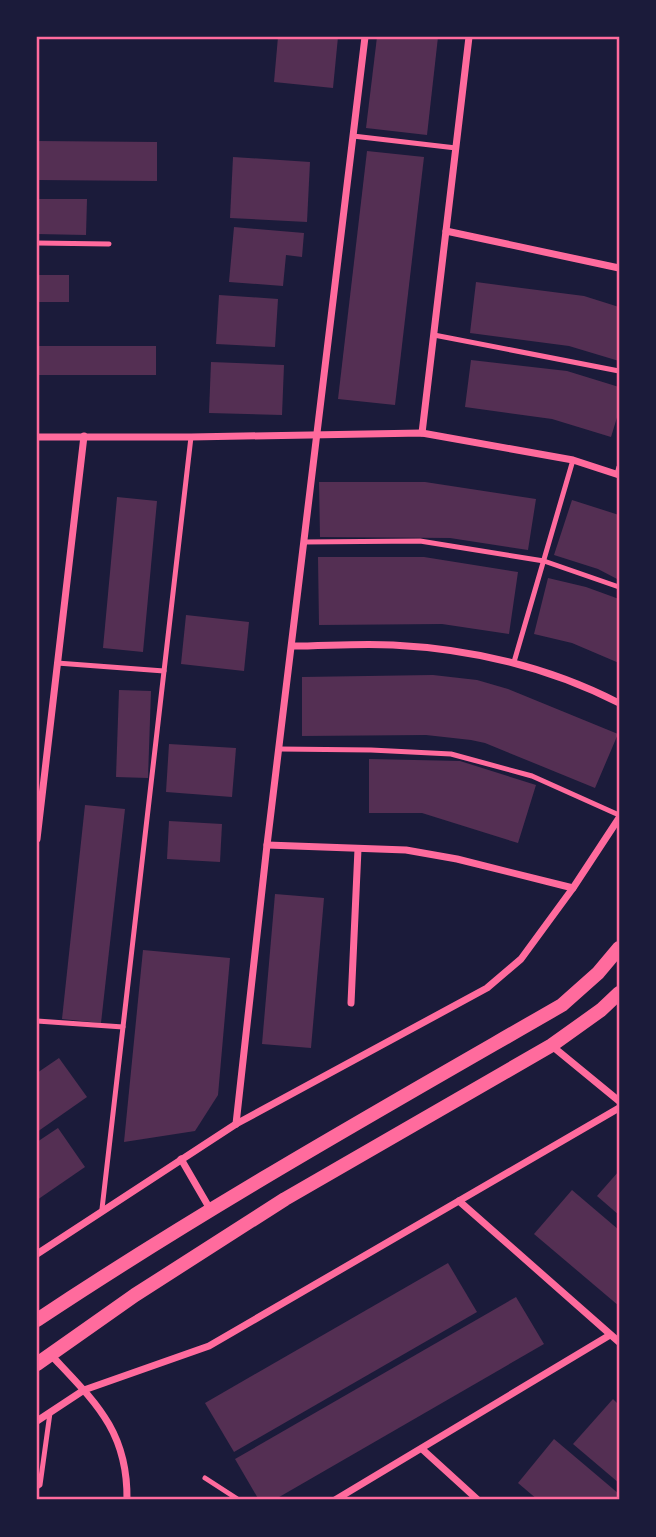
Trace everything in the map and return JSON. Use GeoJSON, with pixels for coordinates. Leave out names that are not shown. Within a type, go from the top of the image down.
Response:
{"type":"FeatureCollection","features":[{"type":"Feature","properties":{"kind":"main road"},"geometry":{"type":"LineString","coordinates":[[37,1320],[136,1253],[562,1005],[598,973],[619,948]]}},
{"type":"Feature","properties":{"kind":"main road"},"geometry":{"type":"LineString","coordinates":[[37,1364],[135,1295],[285,1199],[552,1045],[601,1010],[619,993]]}},
{"type":"Feature","properties":{"kind":"street"},"geometry":{"type":"LineString","coordinates":[[236,1124],[365,37]]}},
{"type":"Feature","properties":{"kind":"street"},"geometry":{"type":"LineString","coordinates":[[422,433],[470,37]]}},
{"type":"Feature","properties":{"kind":"street"},"geometry":{"type":"LineString","coordinates":[[446,231],[619,268]]}},
{"type":"Feature","properties":{"kind":"street"},"geometry":{"type":"LineString","coordinates":[[37,437],[422,433],[573,460],[619,472]]}},
{"type":"Feature","properties":{"kind":"street"},"geometry":{"type":"LineString","coordinates":[[37,839],[84,436]]}},
{"type":"Feature","properties":{"kind":"street"},"geometry":{"type":"LineString","coordinates":[[292,646],[393,645],[457,652],[514,662],[568,680],[619,703]]}},
{"type":"Feature","properties":{"kind":"street"},"geometry":{"type":"LineString","coordinates":[[37,1254],[102,1209],[236,1124],[487,988],[521,959],[573,888],[619,816]]}},
{"type":"Feature","properties":{"kind":"street"},"geometry":{"type":"LineString","coordinates":[[267,845],[406,850],[457,859],[573,888]]}},
{"type":"Feature","properties":{"kind":"street"},"geometry":{"type":"LineString","coordinates":[[351,1003],[358,849]]}},
{"type":"Feature","properties":{"kind":"street"},"geometry":{"type":"LineString","coordinates":[[552,1045],[619,1101]]}},
{"type":"Feature","properties":{"kind":"street"},"geometry":{"type":"LineString","coordinates":[[37,1421],[84,1390],[209,1346],[619,1108]]}},
{"type":"Feature","properties":{"kind":"street"},"geometry":{"type":"LineString","coordinates":[[181,1159],[210,1209]]}},
{"type":"Feature","properties":{"kind":"street"},"geometry":{"type":"LineString","coordinates":[[459,1201],[619,1342]]}},
{"type":"Feature","properties":{"kind":"street"},"geometry":{"type":"LineString","coordinates":[[335,1500],[610,1335]]}},
{"type":"Feature","properties":{"kind":"street"},"geometry":{"type":"LineString","coordinates":[[51,1354],[106,1417],[120,1444],[127,1477],[127,1500]]}},
{"type":"Feature","properties":{"kind":"street"},"geometry":{"type":"LineString","coordinates":[[422,1450],[478,1500]]}},
{"type":"Feature","properties":{"kind":"lane"},"geometry":{"type":"LineString","coordinates":[[353,136],[456,148]]}},
{"type":"Feature","properties":{"kind":"lane"},"geometry":{"type":"LineString","coordinates":[[37,243],[109,244]]}},
{"type":"Feature","properties":{"kind":"lane"},"geometry":{"type":"LineString","coordinates":[[434,335],[619,371]]}},
{"type":"Feature","properties":{"kind":"lane"},"geometry":{"type":"LineString","coordinates":[[102,1209],[191,437]]}},
{"type":"Feature","properties":{"kind":"lane"},"geometry":{"type":"LineString","coordinates":[[514,662],[573,460]]}},
{"type":"Feature","properties":{"kind":"lane"},"geometry":{"type":"LineString","coordinates":[[304,542],[420,541],[544,561],[619,587]]}},
{"type":"Feature","properties":{"kind":"lane"},"geometry":{"type":"LineString","coordinates":[[57,663],[164,671]]}},
{"type":"Feature","properties":{"kind":"lane"},"geometry":{"type":"LineString","coordinates":[[280,749],[451,754],[532,776],[619,816]]}},
{"type":"Feature","properties":{"kind":"lane"},"geometry":{"type":"LineString","coordinates":[[37,1021],[123,1027]]}},
{"type":"Feature","properties":{"kind":"lane"},"geometry":{"type":"LineString","coordinates":[[37,1487],[40,1485],[50,1411]]}},
{"type":"Feature","properties":{"kind":"lane"},"geometry":{"type":"LineString","coordinates":[[205,1478],[239,1500]]}},
{"type":"Feature","properties":{"kind":"building"},"geometry":{"type":"Polygon","coordinates":[[[278,37],[338,37],[333,88],[274,82],[278,37]]]}},
{"type":"Feature","properties":{"kind":"building"},"geometry":{"type":"Polygon","coordinates":[[[377,37],[438,37],[427,135],[366,128],[377,37]]]}},
{"type":"Feature","properties":{"kind":"building"},"geometry":{"type":"Polygon","coordinates":[[[37,141],[157,142],[157,181],[37,180],[37,141]]]}},
{"type":"Feature","properties":{"kind":"building"},"geometry":{"type":"Polygon","coordinates":[[[367,151],[424,157],[395,405],[338,399],[367,151]]]}},
{"type":"Feature","properties":{"kind":"building"},"geometry":{"type":"Polygon","coordinates":[[[233,157],[310,162],[307,222],[230,218],[233,157]]]}},
{"type":"Feature","properties":{"kind":"building"},"geometry":{"type":"Polygon","coordinates":[[[37,199],[87,199],[86,235],[37,234],[37,199]]]}},
{"type":"Feature","properties":{"kind":"building"},"geometry":{"type":"Polygon","coordinates":[[[234,227],[304,233],[302,257],[286,255],[283,286],[229,282],[234,227]]]}},
{"type":"Feature","properties":{"kind":"building"},"geometry":{"type":"Polygon","coordinates":[[[37,275],[69,275],[69,302],[37,302],[37,275]]]}},
{"type":"Feature","properties":{"kind":"building"},"geometry":{"type":"Polygon","coordinates":[[[476,282],[584,296],[619,307],[619,361],[569,346],[470,333],[476,282]]]}},
{"type":"Feature","properties":{"kind":"building"},"geometry":{"type":"Polygon","coordinates":[[[219,295],[278,299],[275,347],[216,344],[219,295]]]}},
{"type":"Feature","properties":{"kind":"building"},"geometry":{"type":"Polygon","coordinates":[[[37,346],[156,346],[156,375],[37,375],[37,346]]]}},
{"type":"Feature","properties":{"kind":"building"},"geometry":{"type":"Polygon","coordinates":[[[471,360],[567,371],[619,387],[619,411],[611,437],[552,419],[465,407],[471,360]]]}},
{"type":"Feature","properties":{"kind":"building"},"geometry":{"type":"Polygon","coordinates":[[[211,362],[284,365],[282,415],[209,413],[211,362]]]}},
{"type":"Feature","properties":{"kind":"building"},"geometry":{"type":"Polygon","coordinates":[[[319,482],[425,482],[536,499],[528,550],[450,538],[320,537],[319,482]]]}},
{"type":"Feature","properties":{"kind":"building"},"geometry":{"type":"Polygon","coordinates":[[[117,497],[157,501],[143,652],[103,648],[117,497]]]}},
{"type":"Feature","properties":{"kind":"building"},"geometry":{"type":"Polygon","coordinates":[[[572,500],[619,515],[619,580],[598,569],[554,555],[572,500]]]}},
{"type":"Feature","properties":{"kind":"building"},"geometry":{"type":"Polygon","coordinates":[[[318,557],[424,557],[518,572],[509,634],[442,624],[319,625],[318,557]]]}},
{"type":"Feature","properties":{"kind":"building"},"geometry":{"type":"Polygon","coordinates":[[[548,578],[586,587],[619,599],[619,663],[572,643],[534,634],[548,578]]]}},
{"type":"Feature","properties":{"kind":"building"},"geometry":{"type":"Polygon","coordinates":[[[186,615],[249,622],[244,671],[181,664],[186,615]]]}},
{"type":"Feature","properties":{"kind":"building"},"geometry":{"type":"Polygon","coordinates":[[[433,675],[477,680],[508,689],[618,734],[595,788],[485,743],[471,740],[426,735],[302,736],[302,677],[433,675]]]}},
{"type":"Feature","properties":{"kind":"building"},"geometry":{"type":"Polygon","coordinates":[[[119,690],[151,691],[148,778],[116,777],[119,690]]]}},
{"type":"Feature","properties":{"kind":"building"},"geometry":{"type":"Polygon","coordinates":[[[169,744],[236,748],[232,797],[166,792],[169,744]]]}},
{"type":"Feature","properties":{"kind":"building"},"geometry":{"type":"Polygon","coordinates":[[[369,759],[460,761],[536,785],[518,843],[422,813],[369,813],[369,759]]]}},
{"type":"Feature","properties":{"kind":"building"},"geometry":{"type":"Polygon","coordinates":[[[85,805],[125,809],[101,1023],[62,1019],[85,805]]]}},
{"type":"Feature","properties":{"kind":"building"},"geometry":{"type":"Polygon","coordinates":[[[169,821],[222,824],[220,862],[167,859],[169,821]]]}},
{"type":"Feature","properties":{"kind":"building"},"geometry":{"type":"Polygon","coordinates":[[[275,894],[324,898],[311,1048],[262,1044],[275,894]]]}},
{"type":"Feature","properties":{"kind":"building"},"geometry":{"type":"Polygon","coordinates":[[[143,950],[230,958],[218,1095],[195,1131],[124,1142],[143,950]]]}},
{"type":"Feature","properties":{"kind":"building"},"geometry":{"type":"Polygon","coordinates":[[[59,1058],[87,1097],[37,1132],[37,1073],[59,1058]]]}},
{"type":"Feature","properties":{"kind":"building"},"geometry":{"type":"Polygon","coordinates":[[[58,1128],[85,1167],[37,1200],[37,1142],[58,1128]]]}},
{"type":"Feature","properties":{"kind":"building"},"geometry":{"type":"Polygon","coordinates":[[[619,1171],[619,1215],[597,1196],[619,1171]]]}},
{"type":"Feature","properties":{"kind":"building"},"geometry":{"type":"Polygon","coordinates":[[[572,1190],[619,1230],[619,1306],[534,1234],[572,1190]]]}},
{"type":"Feature","properties":{"kind":"building"},"geometry":{"type":"Polygon","coordinates":[[[448,1263],[477,1312],[234,1452],[205,1403],[448,1263]]]}},
{"type":"Feature","properties":{"kind":"building"},"geometry":{"type":"Polygon","coordinates":[[[516,1297],[544,1344],[274,1500],[259,1500],[235,1459],[516,1297]]]}},
{"type":"Feature","properties":{"kind":"building"},"geometry":{"type":"Polygon","coordinates":[[[613,1399],[619,1405],[619,1483],[573,1444],[613,1399]]]}},
{"type":"Feature","properties":{"kind":"building"},"geometry":{"type":"Polygon","coordinates":[[[554,1439],[619,1494],[619,1500],[538,1500],[518,1483],[554,1439]]]}}]}
